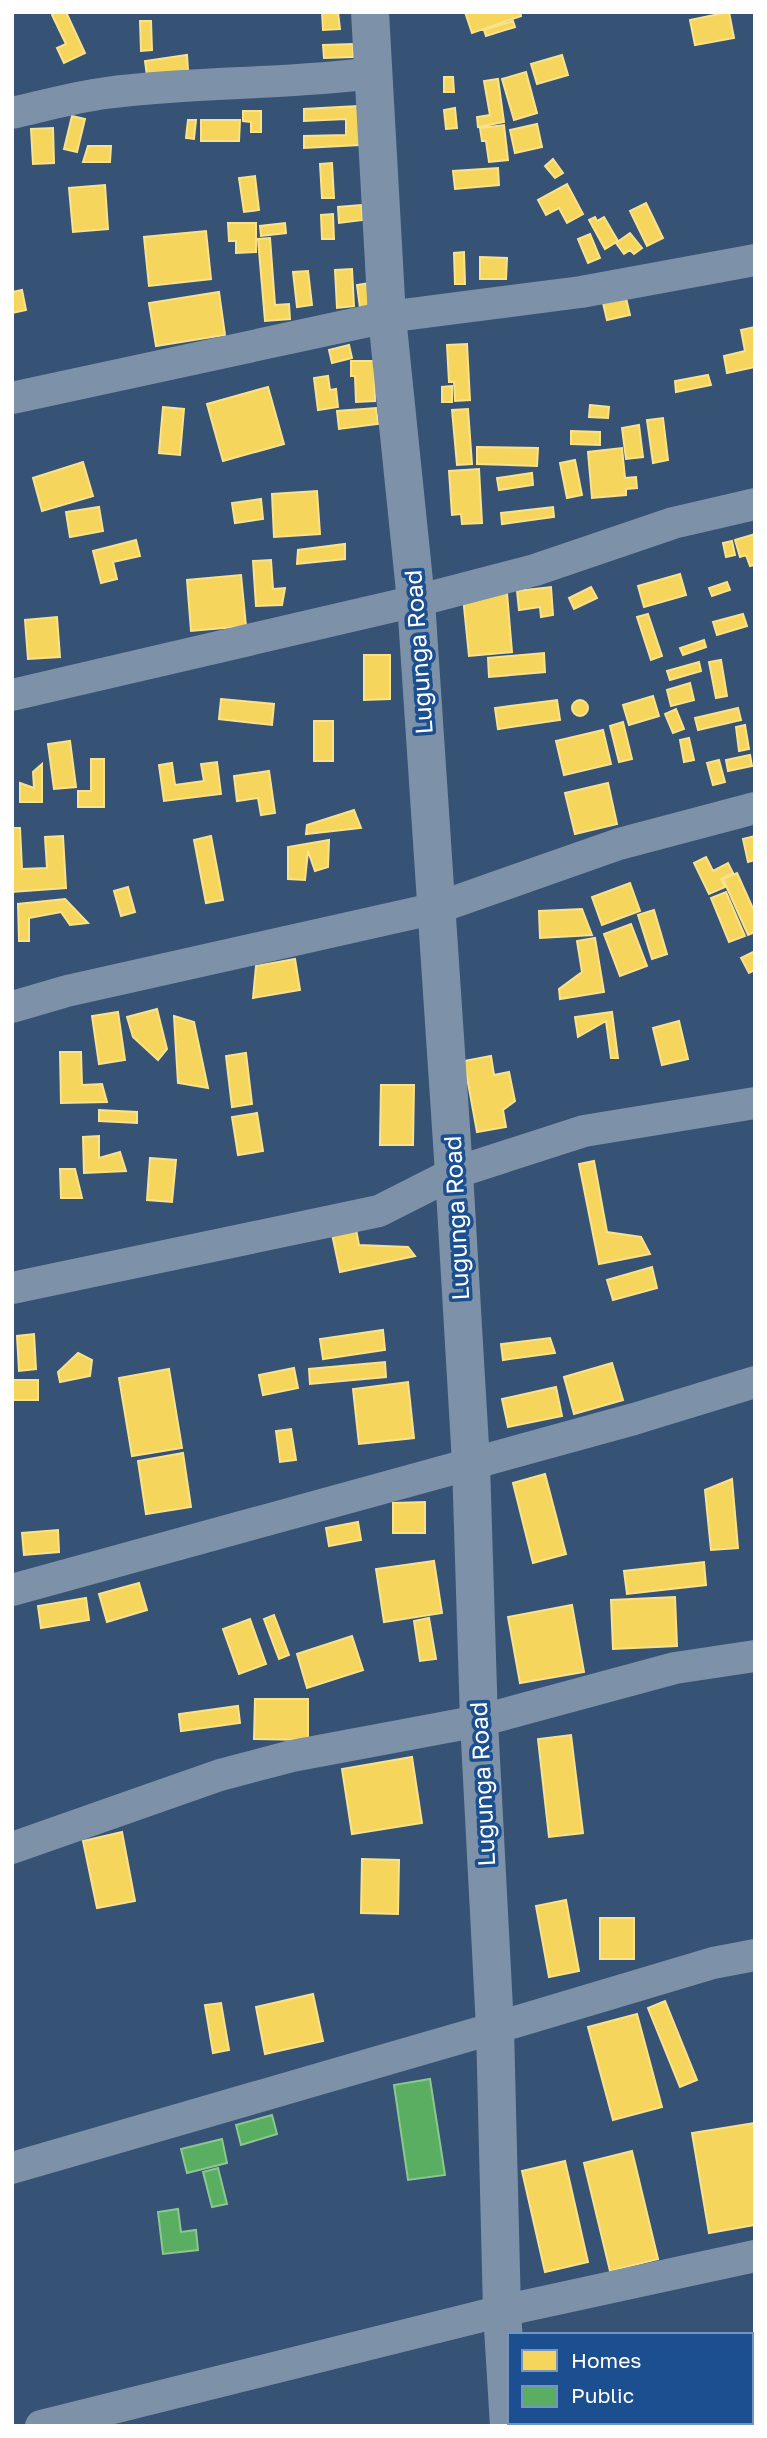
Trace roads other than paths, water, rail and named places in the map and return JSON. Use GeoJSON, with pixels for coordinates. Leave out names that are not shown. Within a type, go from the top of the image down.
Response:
{"type":"FeatureCollection","features":[{"type":"Feature","properties":{"kind":"street","name":"Lugunga Road"},"geometry":{"type":"LineString","coordinates":[[370,12],[387,317],[416,601],[471,1463],[479,1721],[495,2028],[502,2311],[508,2410]]}},
{"type":"Feature","properties":{"kind":"street"},"geometry":{"type":"LineString","coordinates":[[12,113],[105,93],[232,82],[316,81],[373,74]]}},
{"type":"Feature","properties":{"kind":"street"},"geometry":{"type":"LineString","coordinates":[[12,398],[387,317],[581,292],[755,260]]}},
{"type":"Feature","properties":{"kind":"street"},"geometry":{"type":"LineString","coordinates":[[12,695],[416,601],[535,570],[673,523],[755,504]]}},
{"type":"Feature","properties":{"kind":"street"},"geometry":{"type":"LineString","coordinates":[[12,1007],[67,991],[437,908],[620,844],[755,808]]}},
{"type":"Feature","properties":{"kind":"street"},"geometry":{"type":"LineString","coordinates":[[12,1287],[379,1211],[454,1173],[584,1131],[755,1103]]}},
{"type":"Feature","properties":{"kind":"street"},"geometry":{"type":"LineString","coordinates":[[12,1590],[634,1419],[755,1382]]}},
{"type":"Feature","properties":{"kind":"street"},"geometry":{"type":"LineString","coordinates":[[12,1848],[220,1775],[292,1756],[479,1721],[675,1668],[755,1656]]}},
{"type":"Feature","properties":{"kind":"street"},"geometry":{"type":"LineString","coordinates":[[12,2168],[713,1963],[755,1955]]}},
{"type":"Feature","properties":{"kind":"street"},"geometry":{"type":"LineString","coordinates":[[41,2426],[502,2311],[755,2256]]}}]}
